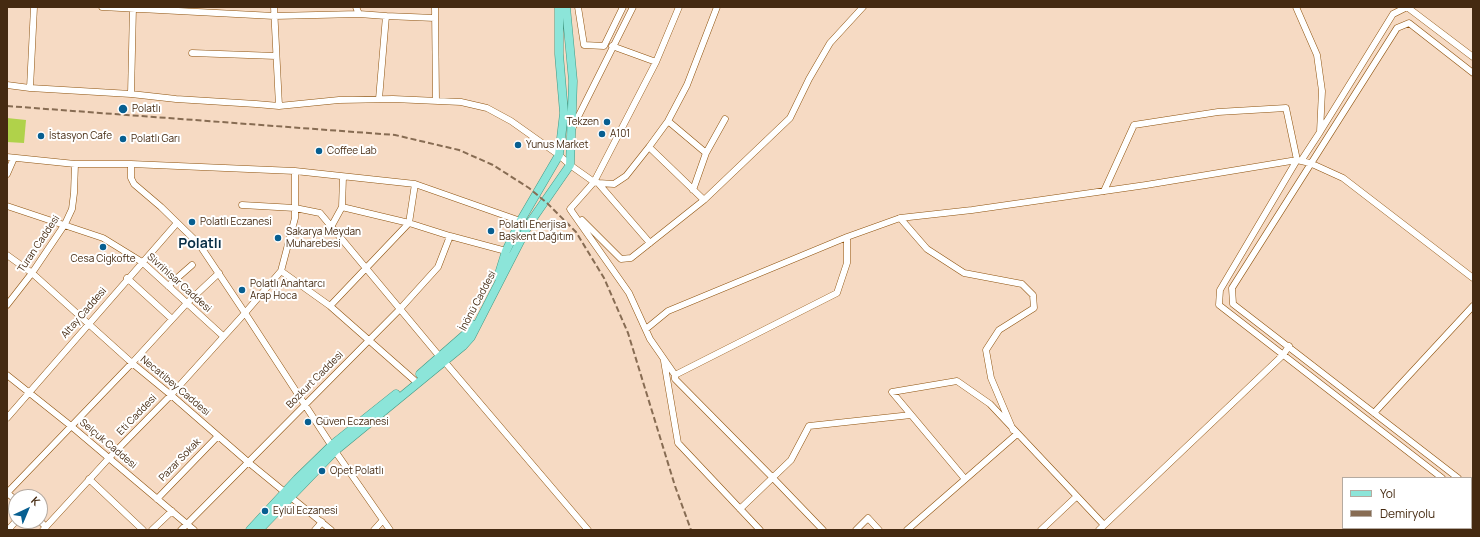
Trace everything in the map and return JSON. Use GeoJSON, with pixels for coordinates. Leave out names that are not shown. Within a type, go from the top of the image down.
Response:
{"type":"FeatureCollection","features":[{"type":"Feature","properties":{"kind":"main road","name":"İnönü Caddesi"},"geometry":{"type":"LineString","coordinates":[[333,448],[442,359],[468,332],[496,282],[506,251],[521,220],[559,155],[564,113],[559,54],[559,7]]}},
{"type":"Feature","properties":{"kind":"main road"},"geometry":{"type":"LineString","coordinates":[[566,7],[573,80],[570,166]]}},
{"type":"Feature","properties":{"kind":"main road","name":"İnönü Caddesi"},"geometry":{"type":"LineString","coordinates":[[250,530],[333,448],[414,380],[442,359],[463,346],[471,337],[529,224],[570,166]]}},
{"type":"Feature","properties":{"kind":"main road","name":"İnönü Caddesi"},"geometry":{"type":"LineString","coordinates":[[259,530],[288,494]]}},
{"type":"Feature","properties":{"kind":"street"},"geometry":{"type":"LineString","coordinates":[[30,88],[34,7]]}},
{"type":"Feature","properties":{"kind":"street"},"geometry":{"type":"LineString","coordinates":[[102,7],[274,16],[359,14],[436,18]]}},
{"type":"Feature","properties":{"kind":"street"},"geometry":{"type":"LineString","coordinates":[[274,7],[279,106]]}},
{"type":"Feature","properties":{"kind":"street"},"geometry":{"type":"LineString","coordinates":[[356,7],[359,14]]}},
{"type":"Feature","properties":{"kind":"street"},"geometry":{"type":"LineString","coordinates":[[435,7],[436,101]]}},
{"type":"Feature","properties":{"kind":"street"},"geometry":{"type":"LineString","coordinates":[[578,7],[584,46],[604,46],[623,7]]}},
{"type":"Feature","properties":{"kind":"street"},"geometry":{"type":"LineString","coordinates":[[571,130],[633,7]]}},
{"type":"Feature","properties":{"kind":"street"},"geometry":{"type":"LineString","coordinates":[[570,209],[596,183],[656,62],[679,7]]}},
{"type":"Feature","properties":{"kind":"street"},"geometry":{"type":"LineString","coordinates":[[596,183],[614,184],[626,176],[668,121],[687,85],[716,7]]}},
{"type":"Feature","properties":{"kind":"street"},"geometry":{"type":"LineString","coordinates":[[570,209],[621,258],[631,258],[704,200],[790,118],[808,79],[830,43],[863,7]]}},
{"type":"Feature","properties":{"kind":"street"},"geometry":{"type":"LineString","coordinates":[[1296,7],[1317,55],[1322,91],[1320,132]]}},
{"type":"Feature","properties":{"kind":"street"},"geometry":{"type":"LineString","coordinates":[[1441,477],[1219,306],[1220,290],[1299,161],[1320,132],[1392,14],[1407,7],[1473,57]]}},
{"type":"Feature","properties":{"kind":"street"},"geometry":{"type":"LineString","coordinates":[[131,94],[134,8]]}},
{"type":"Feature","properties":{"kind":"street"},"geometry":{"type":"LineString","coordinates":[[379,99],[386,16]]}},
{"type":"Feature","properties":{"kind":"street"},"geometry":{"type":"LineString","coordinates":[[1457,477],[1233,304],[1232,288],[1397,28],[1409,23],[1473,73]]}},
{"type":"Feature","properties":{"kind":"street"},"geometry":{"type":"LineString","coordinates":[[612,46],[656,62]]}},
{"type":"Feature","properties":{"kind":"street"},"geometry":{"type":"LineString","coordinates":[[192,53],[276,56]]}},
{"type":"Feature","properties":{"kind":"street"},"geometry":{"type":"LineString","coordinates":[[7,85],[30,88],[131,94],[176,99],[279,106],[339,100],[379,99],[461,102],[487,108],[512,122],[559,155],[570,166],[596,183],[650,243]]}},
{"type":"Feature","properties":{"kind":"street"},"geometry":{"type":"LineString","coordinates":[[1104,191],[1134,125],[1218,112],[1286,108],[1299,161]]}},
{"type":"Feature","properties":{"kind":"street"},"geometry":{"type":"LineString","coordinates":[[693,190],[706,153],[725,119]]}},
{"type":"Feature","properties":{"kind":"street"},"geometry":{"type":"LineString","coordinates":[[668,121],[706,153]]}},
{"type":"Feature","properties":{"kind":"street"},"geometry":{"type":"LineString","coordinates":[[649,147],[704,200]]}},
{"type":"Feature","properties":{"kind":"street"},"geometry":{"type":"LineString","coordinates":[[7,174],[10,158],[75,164],[131,164],[295,171],[415,184],[529,224]]}},
{"type":"Feature","properties":{"kind":"street"},"geometry":{"type":"LineString","coordinates":[[646,329],[668,312],[847,237],[900,218],[972,210],[1299,161],[1310,163],[1343,178],[1473,278]]}},
{"type":"Feature","properties":{"kind":"street","name":"Turan Caddesi"},"geometry":{"type":"LineString","coordinates":[[7,305],[32,273],[65,224],[72,210],[75,164]]}},
{"type":"Feature","properties":{"kind":"street"},"geometry":{"type":"LineString","coordinates":[[131,164],[131,178],[134,184],[199,244],[333,448],[390,530]]}},
{"type":"Feature","properties":{"kind":"street"},"geometry":{"type":"LineString","coordinates":[[295,171],[295,218],[281,271],[330,306],[414,380]]}},
{"type":"Feature","properties":{"kind":"street"},"geometry":{"type":"LineString","coordinates":[[331,227],[342,207],[343,177]]}},
{"type":"Feature","properties":{"kind":"street"},"geometry":{"type":"LineString","coordinates":[[330,306],[409,223],[415,184]]}},
{"type":"Feature","properties":{"kind":"street"},"geometry":{"type":"LineString","coordinates":[[242,205],[295,208],[320,213],[588,530]]}},
{"type":"Feature","properties":{"kind":"street","name":"Sivrihisar Caddesi"},"geometry":{"type":"LineString","coordinates":[[7,206],[65,224],[103,238],[142,262],[223,336]]}},
{"type":"Feature","properties":{"kind":"street"},"geometry":{"type":"LineString","coordinates":[[342,207],[409,223],[506,251]]}},
{"type":"Feature","properties":{"kind":"street"},"geometry":{"type":"LineString","coordinates":[[570,209],[629,293],[646,329],[663,360],[676,379],[823,530]]}},
{"type":"Feature","properties":{"kind":"street"},"geometry":{"type":"LineString","coordinates":[[900,218],[927,248],[964,273],[1022,284],[1034,295],[1034,308],[999,330],[986,350],[991,378],[1015,432]]}},
{"type":"Feature","properties":{"kind":"street","name":"Altay Caddesi"},"geometry":{"type":"LineString","coordinates":[[7,418],[127,278],[177,223]]}},
{"type":"Feature","properties":{"kind":"street","name":"Bozkurt Caddesi"},"geometry":{"type":"LineString","coordinates":[[181,530],[400,309],[438,267],[450,236]]}},
{"type":"Feature","properties":{"kind":"street"},"geometry":{"type":"LineString","coordinates":[[674,375],[837,292],[847,263],[847,237]]}},
{"type":"Feature","properties":{"kind":"street","name":"Necatibey Caddesi"},"geometry":{"type":"LineString","coordinates":[[7,255],[32,273],[132,363],[171,394],[248,462],[332,530]]}},
{"type":"Feature","properties":{"kind":"street"},"geometry":{"type":"LineString","coordinates":[[168,286],[192,265]]}},
{"type":"Feature","properties":{"kind":"street","name":"Eti Caddesi"},"geometry":{"type":"LineString","coordinates":[[48,525],[109,458],[171,394],[281,271]]}},
{"type":"Feature","properties":{"kind":"street"},"geometry":{"type":"LineString","coordinates":[[7,493],[132,363],[187,302],[219,273]]}},
{"type":"Feature","properties":{"kind":"street"},"geometry":{"type":"LineString","coordinates":[[127,278],[172,319]]}},
{"type":"Feature","properties":{"kind":"street"},"geometry":{"type":"LineString","coordinates":[[7,293],[13,297]]}},
{"type":"Feature","properties":{"kind":"street"},"geometry":{"type":"LineString","coordinates":[[1374,413],[1473,306]]}},
{"type":"Feature","properties":{"kind":"street"},"geometry":{"type":"LineString","coordinates":[[965,479],[892,392],[958,381],[990,404],[1076,497],[1100,529],[1283,355],[1289,346]]}},
{"type":"Feature","properties":{"kind":"street"},"geometry":{"type":"LineString","coordinates":[[663,360],[678,443],[760,530]]}},
{"type":"Feature","properties":{"kind":"street","name":"Selçuk Caddesi"},"geometry":{"type":"LineString","coordinates":[[7,375],[71,426],[194,530]]}},
{"type":"Feature","properties":{"kind":"street"},"geometry":{"type":"LineString","coordinates":[[740,509],[791,460],[810,426],[911,415]]}},
{"type":"Feature","properties":{"kind":"street"},"geometry":{"type":"LineString","coordinates":[[907,530],[965,479],[1015,432]]}},
{"type":"Feature","properties":{"kind":"street","name":"Pazar Sokak"},"geometry":{"type":"LineString","coordinates":[[157,499],[218,436]]}},
{"type":"Feature","properties":{"kind":"street"},"geometry":{"type":"LineString","coordinates":[[90,479],[144,530]]}},
{"type":"Feature","properties":{"kind":"street"},"geometry":{"type":"LineString","coordinates":[[1041,530],[1076,497]]}},
{"type":"Feature","properties":{"kind":"street"},"geometry":{"type":"LineString","coordinates":[[152,530],[172,511]]}},
{"type":"Feature","properties":{"kind":"street"},"geometry":{"type":"LineString","coordinates":[[856,530],[868,518],[879,530]]}},
{"type":"Feature","properties":{"kind":"street"},"geometry":{"type":"LineString","coordinates":[[374,530],[384,520]]}},
{"type":"Feature","properties":{"kind":"street"},"geometry":{"type":"LineString","coordinates":[[315,530],[322,522]]}},
{"type":"Feature","properties":{"kind":"green space"},"geometry":{"type":"Polygon","coordinates":[[[7,118],[26,120],[24,143],[7,142],[7,118]]]}},
{"type":"Feature","properties":{"kind":"railway"},"geometry":{"type":"LineString","coordinates":[[7,106],[395,135],[459,150],[493,165],[529,188],[547,203],[576,232],[604,278],[628,333],[675,486],[691,530]]}},
{"type":"Feature","properties":{"kind":"place","name":"Polatlı"},"geometry":{"type":"Point","coordinates":[123,109]}},
{"type":"Feature","properties":{"kind":"place","name":"Tekzen"},"geometry":{"type":"Point","coordinates":[607,122]}},
{"type":"Feature","properties":{"kind":"place","name":"A101"},"geometry":{"type":"Point","coordinates":[602,134]}},
{"type":"Feature","properties":{"kind":"place","name":"İstasyon Cafe"},"geometry":{"type":"Point","coordinates":[41,136]}},
{"type":"Feature","properties":{"kind":"place","name":"Polatlı Garı"},"geometry":{"type":"Point","coordinates":[123,139]}},
{"type":"Feature","properties":{"kind":"place","name":"Yunus Market"},"geometry":{"type":"Point","coordinates":[518,145]}},
{"type":"Feature","properties":{"kind":"place","name":"Coffee Lab"},"geometry":{"type":"Point","coordinates":[319,151]}},
{"type":"Feature","properties":{"kind":"place","name":"Polatlı Eczanesi"},"geometry":{"type":"Point","coordinates":[192,222]}},
{"type":"Feature","properties":{"kind":"place","name":"Polatlı Enerjisa Başkent Dağıtım"},"geometry":{"type":"Point","coordinates":[491,231]}},
{"type":"Feature","properties":{"kind":"place","name":"Sakarya Meydan Muharebesi"},"geometry":{"type":"Point","coordinates":[278,238]}},
{"type":"Feature","properties":{"kind":"place","name":"Cesa Cigkofte"},"geometry":{"type":"Point","coordinates":[103,247]}},
{"type":"Feature","properties":{"kind":"place","name":"Polatlı Anahtarcı Arap Hoca"},"geometry":{"type":"Point","coordinates":[242,290]}},
{"type":"Feature","properties":{"kind":"place","name":"Güven Eczanesi"},"geometry":{"type":"Point","coordinates":[308,422]}},
{"type":"Feature","properties":{"kind":"place","name":"Opet Polatlı"},"geometry":{"type":"Point","coordinates":[322,471]}},
{"type":"Feature","properties":{"kind":"place","name":"Eylül Eczanesi"},"geometry":{"type":"Point","coordinates":[265,511]}},
{"type":"Feature","properties":{"kind":"district","name":"Polatlı"},"geometry":{"type":"Point","coordinates":[200,244]}}]}
